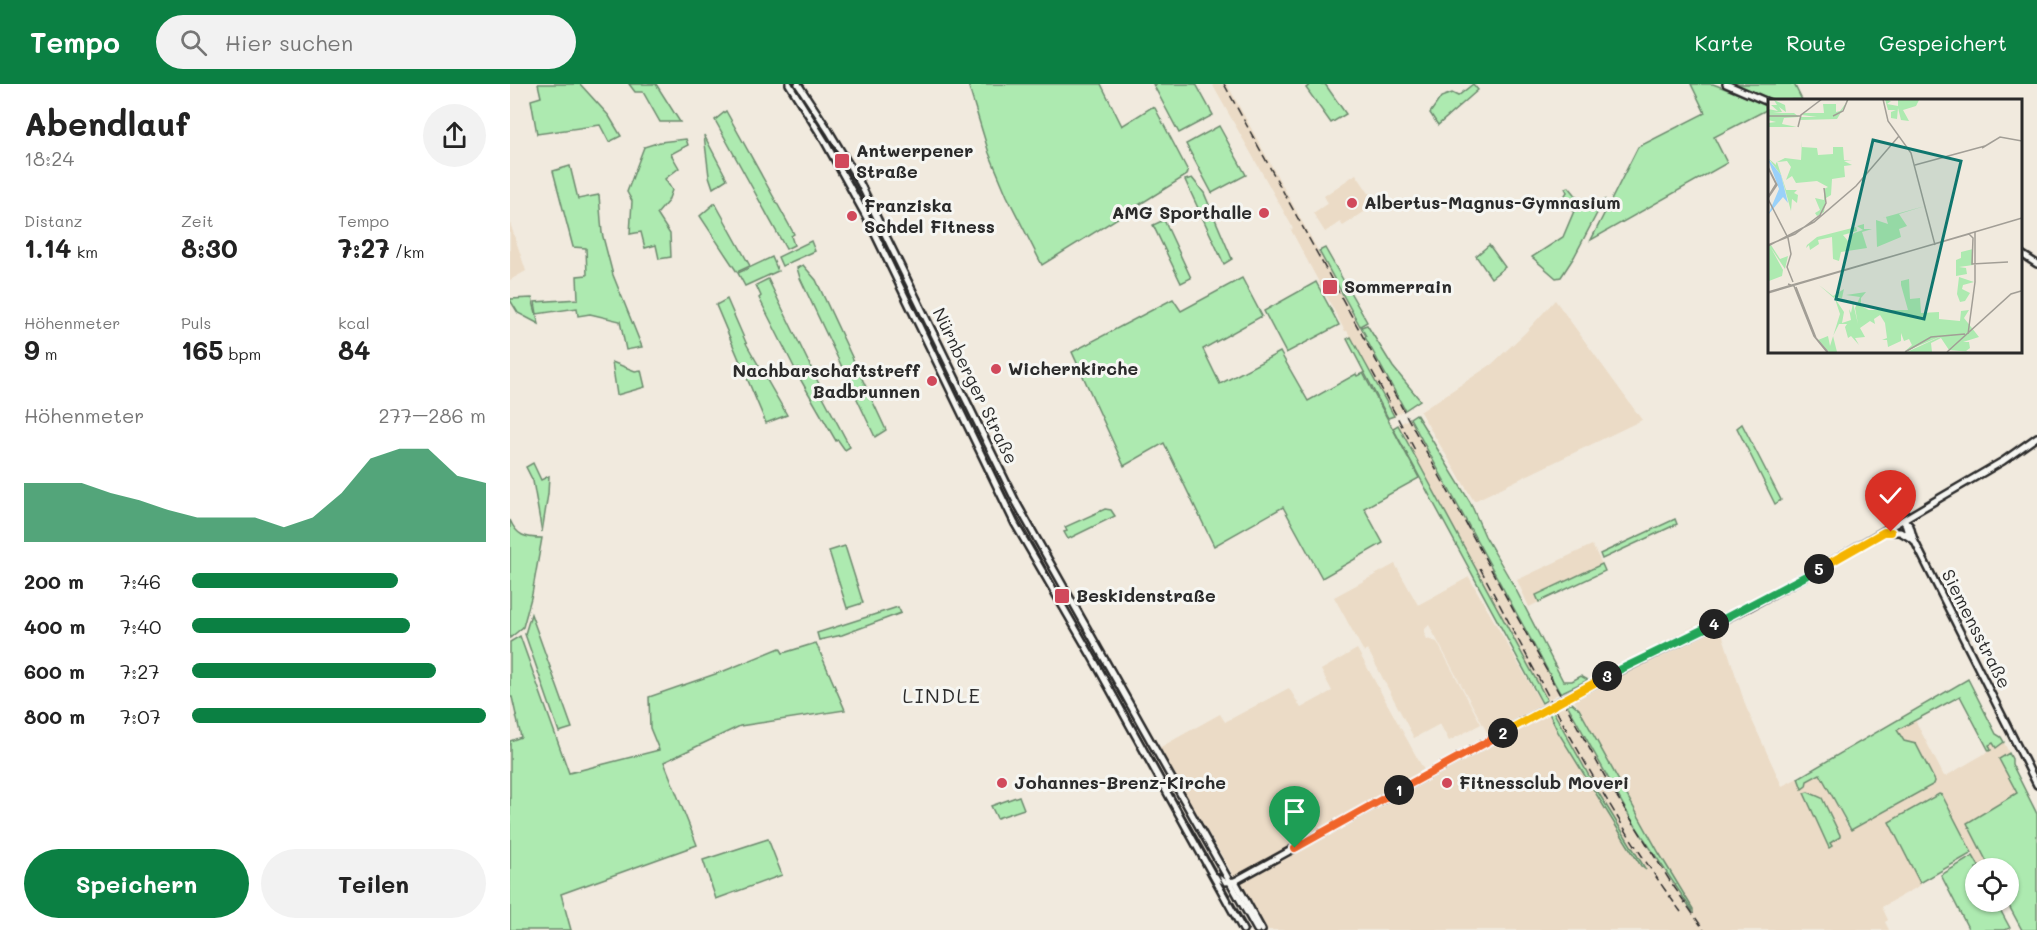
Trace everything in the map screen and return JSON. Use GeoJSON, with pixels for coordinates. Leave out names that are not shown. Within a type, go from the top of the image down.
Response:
{"type":"FeatureCollection","features":[{"type":"Feature","properties":{"kind":"main road","name":"Nürnberger Straße"},"geometry":{"type":"LineString","coordinates":[[789,84],[824,140],[868,220],[1021,535],[1092,657],[1243,930]]}},
{"type":"Feature","properties":{"kind":"main road","name":"Nürnberger Straße"},"geometry":{"type":"LineString","coordinates":[[798,84],[830,131],[860,183],[1006,484],[1233,882]]}},
{"type":"Feature","properties":{"kind":"main road"},"geometry":{"type":"LineString","coordinates":[[1729,85],[1768,102]]}},
{"type":"Feature","properties":{"kind":"main road"},"geometry":{"type":"LineString","coordinates":[[2022,254],[2037,264]]}},
{"type":"Feature","properties":{"kind":"main road"},"geometry":{"type":"LineString","coordinates":[[1212,875],[1222,881],[1233,882],[1569,696],[1749,607],[1884,532],[2003,461],[2037,436]]}},
{"type":"Feature","properties":{"kind":"main road","name":"Siemensstraße"},"geometry":{"type":"LineString","coordinates":[[1904,520],[1911,538],[2037,784]]}},
{"type":"Feature","properties":{"kind":"main road"},"geometry":{"type":"LineString","coordinates":[[1884,532],[1900,532],[1911,538]]}},
{"type":"Feature","properties":{"kind":"main road"},"geometry":{"type":"LineString","coordinates":[[1021,535],[1030,540],[1036,539]]}},
{"type":"Feature","properties":{"kind":"main road"},"geometry":{"type":"LineString","coordinates":[[1029,549],[1036,547],[1044,553]]}},
{"type":"Feature","properties":{"kind":"main road"},"geometry":{"type":"LineString","coordinates":[[1226,899],[1233,882]]}},
{"type":"Feature","properties":{"kind":"main road"},"geometry":{"type":"LineString","coordinates":[[1233,882],[1257,930]]}},
{"type":"Feature","properties":{"kind":"main road"},"geometry":{"type":"LineString","coordinates":[[1233,882],[1262,930]]}},
{"type":"Feature","properties":{"kind":"shaded area"},"geometry":{"type":"Polygon","coordinates":[[[1212,84],[1227,84],[1405,410],[1394,416],[1351,337],[1345,331],[1291,230],[1293,228],[1212,84]]]}},
{"type":"Feature","properties":{"kind":"shaded area","name":"Albertus-Magnus-Gymnasium"},"geometry":{"type":"Polygon","coordinates":[[[1356,174],[1376,204],[1343,226],[1340,222],[1325,232],[1313,213],[1328,203],[1324,196],[1356,174]]]}},
{"type":"Feature","properties":{"kind":"shaded area"},"geometry":{"type":"Polygon","coordinates":[[[510,223],[526,271],[510,280],[510,223]]]}},
{"type":"Feature","properties":{"kind":"shaded area"},"geometry":{"type":"Polygon","coordinates":[[[1555,300],[1642,420],[1474,501],[1420,412],[1492,364],[1555,300]]]}},
{"type":"Feature","properties":{"kind":"shaded area"},"geometry":{"type":"Polygon","coordinates":[[[1410,418],[1560,693],[1547,700],[1398,425],[1410,418]]]}},
{"type":"Feature","properties":{"kind":"shaded area"},"geometry":{"type":"Polygon","coordinates":[[[1592,545],[1602,564],[1536,595],[1539,602],[1529,607],[1517,580],[1592,545]]]}},
{"type":"Feature","properties":{"kind":"shaded area"},"geometry":{"type":"Polygon","coordinates":[[[1395,564],[1418,605],[1469,577],[1542,705],[1641,866],[1644,868],[1553,711],[1567,704],[1631,819],[1669,878],[1693,909],[1659,853],[1569,691],[1716,615],[1746,707],[1782,786],[1798,778],[1802,788],[1807,781],[1820,773],[1849,829],[1916,744],[1905,741],[1897,730],[1915,720],[1944,776],[1991,750],[1989,745],[1993,742],[1996,748],[2004,742],[2009,753],[1999,759],[2017,793],[1967,823],[1985,858],[1975,858],[1942,795],[1938,794],[1889,822],[1921,885],[1882,907],[1888,920],[1885,922],[1889,930],[1265,930],[1159,748],[1220,714],[1225,722],[1289,688],[1301,708],[1332,691],[1321,670],[1357,649],[1425,772],[1489,736],[1429,625],[1424,630],[1427,639],[1437,642],[1481,724],[1449,741],[1440,724],[1414,738],[1368,650],[1364,652],[1334,597],[1395,564]],[[1805,793],[1829,848],[1830,843],[1840,837],[1822,799],[1805,793]]]}},
{"type":"Feature","properties":{"kind":"green space"},"geometry":{"type":"Polygon","coordinates":[[[538,84],[580,84],[609,116],[621,136],[609,142],[600,125],[537,134],[531,100],[541,97],[538,84]]]}},
{"type":"Feature","properties":{"kind":"green space"},"geometry":{"type":"Polygon","coordinates":[[[629,84],[656,84],[680,122],[660,122],[643,92],[635,92],[629,84]]]}},
{"type":"Feature","properties":{"kind":"green space"},"geometry":{"type":"Polygon","coordinates":[[[968,84],[1101,84],[1122,126],[1152,107],[1155,108],[1188,171],[1187,175],[1042,265],[1007,196],[989,153],[968,84]]]}},
{"type":"Feature","properties":{"kind":"green space"},"geometry":{"type":"Polygon","coordinates":[[[1153,84],[1196,84],[1213,115],[1179,133],[1153,84]]]}},
{"type":"Feature","properties":{"kind":"green space"},"geometry":{"type":"Polygon","coordinates":[[[1311,84],[1325,84],[1346,114],[1331,123],[1306,88],[1311,84]]]}},
{"type":"Feature","properties":{"kind":"green space"},"geometry":{"type":"Polygon","coordinates":[[[1473,84],[1478,90],[1438,125],[1430,113],[1441,97],[1452,93],[1458,96],[1473,84]]]}},
{"type":"Feature","properties":{"kind":"green space"},"geometry":{"type":"Polygon","coordinates":[[[1691,84],[1713,84],[1768,105],[1768,109],[1714,137],[1727,163],[1591,240],[1638,147],[1705,113],[1691,84]]]}},
{"type":"Feature","properties":{"kind":"green space"},"geometry":{"type":"Polygon","coordinates":[[[1736,84],[1794,84],[1802,99],[1770,99],[1736,84]]]}},
{"type":"Feature","properties":{"kind":"green space"},"geometry":{"type":"Polygon","coordinates":[[[726,111],[794,234],[791,236],[794,245],[786,249],[715,120],[726,111]]]}},
{"type":"Feature","properties":{"kind":"green space"},"geometry":{"type":"Polygon","coordinates":[[[1219,126],[1246,175],[1212,193],[1186,144],[1219,126]]]}},
{"type":"Feature","properties":{"kind":"green space"},"geometry":{"type":"Polygon","coordinates":[[[704,135],[727,179],[713,188],[709,176],[704,135]]]}},
{"type":"Feature","properties":{"kind":"green space"},"geometry":{"type":"Polygon","coordinates":[[[686,139],[688,145],[671,154],[679,168],[665,179],[672,190],[668,201],[657,214],[670,234],[671,257],[659,259],[656,245],[645,248],[641,232],[630,234],[632,201],[627,192],[644,147],[660,142],[686,139]]]}},
{"type":"Feature","properties":{"kind":"green space"},"geometry":{"type":"Polygon","coordinates":[[[570,166],[578,199],[599,195],[602,233],[613,275],[642,347],[626,350],[620,321],[590,314],[578,316],[577,308],[537,314],[535,302],[578,299],[577,276],[587,275],[586,248],[573,247],[553,171],[570,166]]]}},
{"type":"Feature","properties":{"kind":"green space"},"geometry":{"type":"Polygon","coordinates":[[[1192,178],[1204,193],[1232,259],[1224,264],[1185,180],[1192,178]]]}},
{"type":"Feature","properties":{"kind":"green space"},"geometry":{"type":"Polygon","coordinates":[[[1569,187],[1588,210],[1604,200],[1574,257],[1561,277],[1556,278],[1532,257],[1563,237],[1574,211],[1568,201],[1559,204],[1555,201],[1564,197],[1567,192],[1565,188],[1569,187]]]}},
{"type":"Feature","properties":{"kind":"green space"},"geometry":{"type":"Polygon","coordinates":[[[715,203],[750,266],[737,272],[700,216],[715,203]]]}},
{"type":"Feature","properties":{"kind":"green space"},"geometry":{"type":"Polygon","coordinates":[[[1164,220],[1191,278],[1181,283],[1153,225],[1164,220]]]}},
{"type":"Feature","properties":{"kind":"green space"},"geometry":{"type":"Polygon","coordinates":[[[811,241],[815,251],[782,266],[778,257],[811,241]]]}},
{"type":"Feature","properties":{"kind":"green space"},"geometry":{"type":"Polygon","coordinates":[[[1489,245],[1505,267],[1491,278],[1476,256],[1489,245]]]}},
{"type":"Feature","properties":{"kind":"green space"},"geometry":{"type":"Polygon","coordinates":[[[1325,248],[1367,322],[1360,326],[1319,251],[1325,248]]]}},
{"type":"Feature","properties":{"kind":"green space"},"geometry":{"type":"Polygon","coordinates":[[[772,257],[778,271],[745,286],[738,273],[772,257]]]}},
{"type":"Feature","properties":{"kind":"green space"},"geometry":{"type":"Polygon","coordinates":[[[803,265],[816,280],[886,430],[875,437],[800,278],[797,268],[803,265]]]}},
{"type":"Feature","properties":{"kind":"green space"},"geometry":{"type":"Polygon","coordinates":[[[1242,278],[1262,316],[1203,349],[1220,384],[1280,352],[1308,401],[1356,374],[1357,376],[1363,373],[1419,478],[1364,508],[1383,543],[1322,578],[1283,507],[1214,546],[1164,443],[1124,466],[1072,352],[1173,299],[1181,311],[1242,278]]]}},
{"type":"Feature","properties":{"kind":"green space"},"geometry":{"type":"Polygon","coordinates":[[[768,279],[820,386],[819,389],[850,447],[845,450],[838,440],[836,441],[799,377],[802,375],[799,368],[795,369],[759,298],[761,296],[756,285],[768,279]]]}},
{"type":"Feature","properties":{"kind":"green space"},"geometry":{"type":"Polygon","coordinates":[[[1316,282],[1339,325],[1286,353],[1264,311],[1316,282]]]}},
{"type":"Feature","properties":{"kind":"green space"},"geometry":{"type":"Polygon","coordinates":[[[532,298],[539,324],[518,313],[510,300],[532,298]]]}},
{"type":"Feature","properties":{"kind":"green space"},"geometry":{"type":"Polygon","coordinates":[[[727,299],[747,345],[787,415],[766,423],[716,305],[727,299]]]}},
{"type":"Feature","properties":{"kind":"green space"},"geometry":{"type":"Polygon","coordinates":[[[1367,325],[1393,367],[1420,400],[1405,410],[1365,337],[1361,327],[1367,325]]]}},
{"type":"Feature","properties":{"kind":"green space"},"geometry":{"type":"Polygon","coordinates":[[[1351,337],[1394,416],[1388,418],[1347,339],[1351,337]]]}},
{"type":"Feature","properties":{"kind":"green space"},"geometry":{"type":"Polygon","coordinates":[[[612,362],[635,371],[641,370],[645,387],[617,395],[612,362]]]}},
{"type":"Feature","properties":{"kind":"green space"},"geometry":{"type":"Polygon","coordinates":[[[1416,414],[1470,502],[1485,536],[1563,681],[1572,681],[1581,676],[1588,680],[1560,693],[1410,418],[1416,414]]]}},
{"type":"Feature","properties":{"kind":"green space"},"geometry":{"type":"Polygon","coordinates":[[[1742,424],[1781,500],[1775,504],[1737,428],[1742,424]]]}},
{"type":"Feature","properties":{"kind":"green space"},"geometry":{"type":"Polygon","coordinates":[[[1398,425],[1547,700],[1542,703],[1393,428],[1398,425]]]}},
{"type":"Feature","properties":{"kind":"green space"},"geometry":{"type":"Polygon","coordinates":[[[533,463],[541,480],[549,476],[542,532],[533,481],[526,467],[533,463]]]}},
{"type":"Feature","properties":{"kind":"green space"},"geometry":{"type":"Polygon","coordinates":[[[1105,509],[1111,510],[1115,516],[1068,539],[1064,532],[1067,531],[1065,527],[1105,509]]]}},
{"type":"Feature","properties":{"kind":"green space"},"geometry":{"type":"Polygon","coordinates":[[[1675,519],[1677,524],[1602,559],[1600,554],[1675,519]]]}},
{"type":"Feature","properties":{"kind":"green space"},"geometry":{"type":"Polygon","coordinates":[[[510,520],[522,535],[542,538],[532,594],[523,627],[510,638],[510,520]]]}},
{"type":"Feature","properties":{"kind":"green space"},"geometry":{"type":"Polygon","coordinates":[[[845,546],[863,603],[847,608],[829,551],[845,546]]]}},
{"type":"Feature","properties":{"kind":"green space"},"geometry":{"type":"Polygon","coordinates":[[[1602,564],[1605,571],[1539,602],[1536,595],[1602,564]]]}},
{"type":"Feature","properties":{"kind":"green space"},"geometry":{"type":"Polygon","coordinates":[[[898,607],[901,613],[842,635],[819,640],[817,633],[898,607]]]}},
{"type":"Feature","properties":{"kind":"green space"},"geometry":{"type":"Polygon","coordinates":[[[531,614],[572,728],[559,732],[525,634],[531,614]]]}},
{"type":"Feature","properties":{"kind":"green space"},"geometry":{"type":"Polygon","coordinates":[[[520,636],[569,773],[659,750],[650,728],[649,697],[724,671],[780,648],[783,653],[816,643],[845,710],[740,726],[664,762],[697,845],[561,894],[571,930],[510,930],[510,741],[521,737],[512,697],[510,697],[510,642],[520,636]]]}},
{"type":"Feature","properties":{"kind":"green space"},"geometry":{"type":"Polygon","coordinates":[[[1968,679],[1996,734],[2004,742],[1996,748],[1993,743],[1989,745],[1991,750],[1989,751],[1960,696],[1897,730],[1904,741],[1916,744],[1935,781],[1934,784],[1851,830],[1820,774],[1807,781],[1806,786],[1802,789],[1798,778],[1968,679]]]}},
{"type":"Feature","properties":{"kind":"green space"},"geometry":{"type":"Polygon","coordinates":[[[1572,703],[1579,709],[1693,912],[1631,819],[1567,704],[1572,703]]]}},
{"type":"Feature","properties":{"kind":"green space"},"geometry":{"type":"Polygon","coordinates":[[[1553,711],[1598,792],[1646,870],[1641,866],[1558,732],[1549,713],[1553,711]]]}},
{"type":"Feature","properties":{"kind":"green space"},"geometry":{"type":"Polygon","coordinates":[[[2009,753],[2012,764],[2037,814],[2037,930],[2022,930],[2012,912],[2019,912],[2019,858],[1985,858],[1967,823],[2017,793],[1999,759],[2009,753]]]}},
{"type":"Feature","properties":{"kind":"green space"},"geometry":{"type":"Polygon","coordinates":[[[1808,792],[1822,798],[1840,835],[1830,843],[1832,846],[1829,848],[1804,793],[1808,792]]]}},
{"type":"Feature","properties":{"kind":"green space"},"geometry":{"type":"Polygon","coordinates":[[[1939,794],[1942,795],[1972,853],[1920,883],[1889,822],[1939,794]]]}},
{"type":"Feature","properties":{"kind":"green space"},"geometry":{"type":"Polygon","coordinates":[[[1019,796],[1024,809],[997,818],[991,806],[1019,796]]]}},
{"type":"Feature","properties":{"kind":"green space"},"geometry":{"type":"Polygon","coordinates":[[[768,839],[782,875],[716,899],[703,860],[768,839]]]}},
{"type":"Feature","properties":{"kind":"green space"},"geometry":{"type":"Polygon","coordinates":[[[1965,861],[1965,912],[2001,912],[2010,928],[1969,930],[1941,875],[1965,861]]]}},
{"type":"Feature","properties":{"kind":"tram line"},"geometry":{"type":"LineString","coordinates":[[793,84],[827,136],[856,187],[1012,507],[1249,930]]}},
{"type":"Feature","properties":{"kind":"railway"},"geometry":{"type":"LineString","coordinates":[[1224,84],[1609,784],[1704,930]]}},
{"type":"Feature","properties":{"kind":"railway"},"geometry":{"type":"LineString","coordinates":[[1372,371],[1415,450]]}},
{"type":"Feature","properties":{"kind":"railway"},"geometry":{"type":"LineString","coordinates":[[1480,568],[1599,787],[1625,830],[1681,912]]}},
{"type":"Feature","properties":{"kind":"place","name":"Antwerpener Straße"},"geometry":{"type":"Point","coordinates":[842,161]}},
{"type":"Feature","properties":{"kind":"place","name":"Albertus-Magnus-Gymnasium"},"geometry":{"type":"Point","coordinates":[1352,203]}},
{"type":"Feature","properties":{"kind":"place","name":"AMG Sporthalle"},"geometry":{"type":"Point","coordinates":[1264,213]}},
{"type":"Feature","properties":{"kind":"place","name":"Franziska Schdel Fitness"},"geometry":{"type":"Point","coordinates":[852,216]}},
{"type":"Feature","properties":{"kind":"place","name":"Sommerrain"},"geometry":{"type":"Point","coordinates":[1330,287]}},
{"type":"Feature","properties":{"kind":"place","name":"Wichernkirche"},"geometry":{"type":"Point","coordinates":[996,369]}},
{"type":"Feature","properties":{"kind":"place","name":"Nachbarschaftstreff Badbrunnen"},"geometry":{"type":"Point","coordinates":[932,381]}},
{"type":"Feature","properties":{"kind":"place","name":"Beskidenstraße"},"geometry":{"type":"Point","coordinates":[1062,596]}},
{"type":"Feature","properties":{"kind":"place","name":"Johannes-Brenz-Kirche"},"geometry":{"type":"Point","coordinates":[1002,783]}},
{"type":"Feature","properties":{"kind":"place","name":"Fitnessclub Moveri"},"geometry":{"type":"Point","coordinates":[1447,783]}},
{"type":"Feature","properties":{"kind":"district","name":"LINDLE"},"geometry":{"type":"Point","coordinates":[942,696]}},
{"type":"Feature","properties":{"kind":"route"},"geometry":{"type":"LineString","coordinates":[[1295,848],[1591,684],[1749,607],[1884,532],[1891,532]]}}]}
